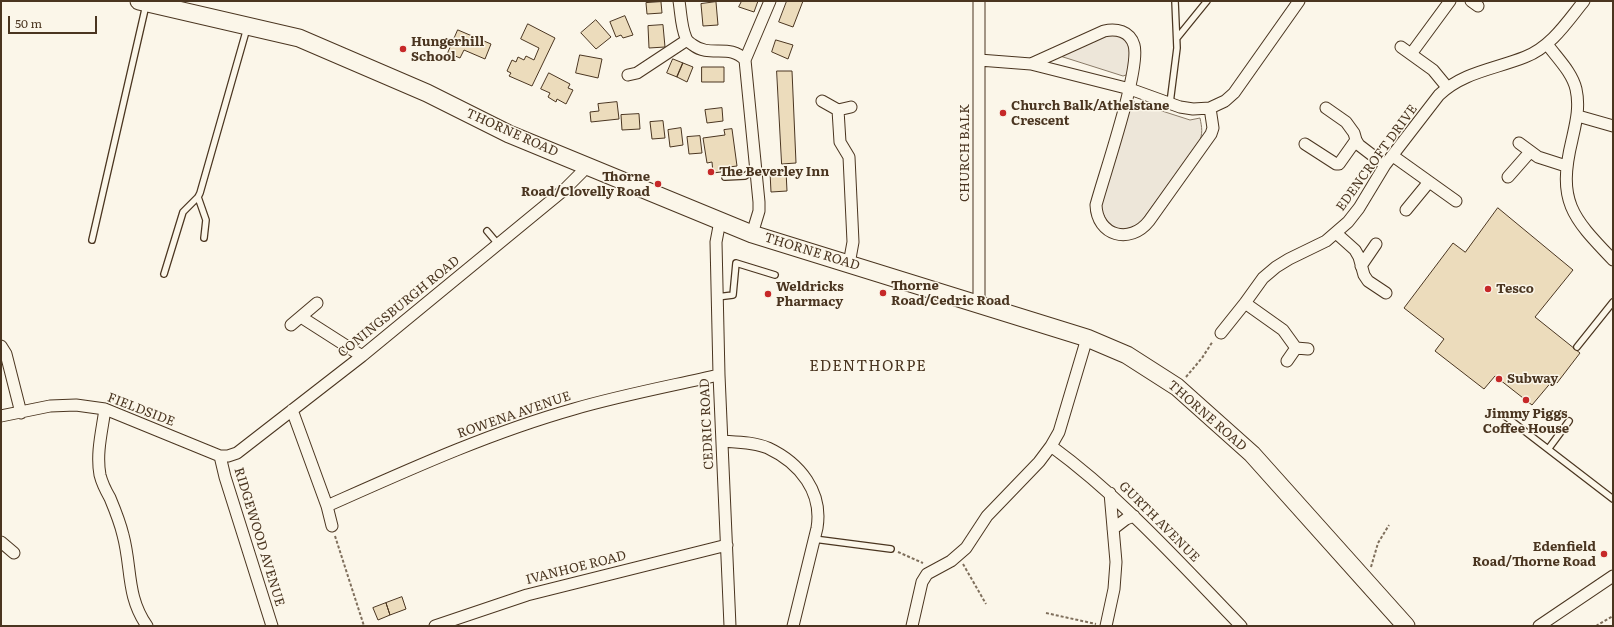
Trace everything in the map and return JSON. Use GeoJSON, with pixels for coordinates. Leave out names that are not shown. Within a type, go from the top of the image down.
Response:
{"type":"FeatureCollection","features":[{"type":"Feature","properties":{"kind":"main road","name":"THORNE ROAD"},"geometry":{"type":"LineString","coordinates":[[142,2],[299,38],[427,93],[509,134],[752,234],[1087,338],[1127,355],[1177,387],[1252,454],[1366,581],[1402,625]]}},
{"type":"Feature","properties":{"kind":"street"},"geometry":{"type":"LineString","coordinates":[[679,1],[682,28],[687,40],[696,48],[706,51],[731,51],[739,54],[745,60]]}},
{"type":"Feature","properties":{"kind":"street"},"geometry":{"type":"LineString","coordinates":[[752,234],[759,211],[759,202],[745,60],[770,1]]}},
{"type":"Feature","properties":{"kind":"street","name":"CHURCH BALK"},"geometry":{"type":"LineString","coordinates":[[979,1],[979,305]]}},
{"type":"Feature","properties":{"kind":"street"},"geometry":{"type":"LineString","coordinates":[[979,60],[1031,64],[1130,89],[1170,103],[1193,109],[1210,108],[1225,101],[1234,93],[1299,1]]}},
{"type":"Feature","properties":{"kind":"street"},"geometry":{"type":"LineString","coordinates":[[1411,54],[1450,1]]}},
{"type":"Feature","properties":{"kind":"street","name":"EDENCROFT DRIVE"},"geometry":{"type":"LineString","coordinates":[[1221,333],[1246,303],[1263,278],[1276,267],[1326,241],[1348,222],[1359,208],[1385,165],[1439,95],[1447,87],[1461,79],[1483,70],[1526,57],[1547,44],[1557,35],[1584,1]]}},
{"type":"Feature","properties":{"kind":"street"},"geometry":{"type":"LineString","coordinates":[[1031,64],[1104,32],[1117,30],[1128,35],[1134,44],[1135,49],[1130,89],[1096,205],[1096,211],[1102,224],[1111,232],[1116,234],[1122,235],[1140,230],[1149,221],[1211,134],[1213,124],[1210,108]]}},
{"type":"Feature","properties":{"kind":"street"},"geometry":{"type":"LineString","coordinates":[[628,75],[637,73],[687,40]]}},
{"type":"Feature","properties":{"kind":"street"},"geometry":{"type":"LineString","coordinates":[[1547,44],[1572,78],[1577,98],[1578,116],[1566,166],[1567,198],[1572,209],[1588,234],[1613,260]]}},
{"type":"Feature","properties":{"kind":"street"},"geometry":{"type":"LineString","coordinates":[[1401,47],[1433,70],[1447,87]]}},
{"type":"Feature","properties":{"kind":"street"},"geometry":{"type":"LineString","coordinates":[[822,101],[838,110],[851,107]]}},
{"type":"Feature","properties":{"kind":"street"},"geometry":{"type":"LineString","coordinates":[[1326,108],[1346,122],[1354,133],[1359,145],[1385,165]]}},
{"type":"Feature","properties":{"kind":"street"},"geometry":{"type":"LineString","coordinates":[[838,110],[840,142],[849,157],[853,242],[849,264]]}},
{"type":"Feature","properties":{"kind":"street"},"geometry":{"type":"LineString","coordinates":[[1578,116],[1613,126]]}},
{"type":"Feature","properties":{"kind":"street"},"geometry":{"type":"LineString","coordinates":[[1306,144],[1336,164],[1339,164],[1356,140]]}},
{"type":"Feature","properties":{"kind":"street"},"geometry":{"type":"LineString","coordinates":[[1518,143],[1530,152],[1547,161],[1566,166]]}},
{"type":"Feature","properties":{"kind":"street"},"geometry":{"type":"LineString","coordinates":[[1508,177],[1530,152]]}},
{"type":"Feature","properties":{"kind":"street"},"geometry":{"type":"LineString","coordinates":[[1393,156],[1456,201]]}},
{"type":"Feature","properties":{"kind":"street","name":"CONINGSBURGH ROAD"},"geometry":{"type":"LineString","coordinates":[[220,456],[228,456],[237,453],[362,356],[564,190],[582,172],[585,165]]}},
{"type":"Feature","properties":{"kind":"street"},"geometry":{"type":"LineString","coordinates":[[1406,210],[1429,182]]}},
{"type":"Feature","properties":{"kind":"street","name":"CEDRIC ROAD"},"geometry":{"type":"LineString","coordinates":[[720,221],[716,242],[717,297],[730,626]]}},
{"type":"Feature","properties":{"kind":"street"},"geometry":{"type":"LineString","coordinates":[[1336,233],[1355,250],[1359,257],[1364,275],[1368,281],[1386,293]]}},
{"type":"Feature","properties":{"kind":"street"},"geometry":{"type":"LineString","coordinates":[[1361,266],[1376,244]]}},
{"type":"Feature","properties":{"kind":"street"},"geometry":{"type":"LineString","coordinates":[[291,325],[317,303]]}},
{"type":"Feature","properties":{"kind":"street"},"geometry":{"type":"LineString","coordinates":[[1246,303],[1283,330],[1296,348],[1308,349]]}},
{"type":"Feature","properties":{"kind":"street"},"geometry":{"type":"LineString","coordinates":[[301,317],[362,356]]}},
{"type":"Feature","properties":{"kind":"street"},"geometry":{"type":"LineString","coordinates":[[912,626],[922,582],[927,574],[951,560],[966,548],[987,516],[1039,462],[1051,446],[1059,432],[1087,338]]}},
{"type":"Feature","properties":{"kind":"street"},"geometry":{"type":"LineString","coordinates":[[1,346],[8,359],[21,413]]}},
{"type":"Feature","properties":{"kind":"street"},"geometry":{"type":"LineString","coordinates":[[1287,361],[1296,348]]}},
{"type":"Feature","properties":{"kind":"street","name":"ROWENA AVENUE"},"geometry":{"type":"LineString","coordinates":[[327,506],[463,447],[537,421],[574,409],[719,375]]}},
{"type":"Feature","properties":{"kind":"street","name":"FIELDSIDE"},"geometry":{"type":"LineString","coordinates":[[1,416],[50,406],[76,405],[105,409],[220,456]]}},
{"type":"Feature","properties":{"kind":"street"},"geometry":{"type":"LineString","coordinates":[[105,409],[98,455],[100,477],[117,516],[124,537],[128,555],[129,577],[134,601],[147,626]]}},
{"type":"Feature","properties":{"kind":"street"},"geometry":{"type":"LineString","coordinates":[[292,410],[327,506],[332,526]]}},
{"type":"Feature","properties":{"kind":"street"},"geometry":{"type":"LineString","coordinates":[[722,441],[747,443],[767,448],[794,466],[803,474],[811,487],[818,505],[818,519],[814,539],[793,626]]}},
{"type":"Feature","properties":{"kind":"street","name":"GURTH AVENUE"},"geometry":{"type":"LineString","coordinates":[[1051,446],[1110,493],[1158,539],[1241,626]]}},
{"type":"Feature","properties":{"kind":"street","name":"RIDGEWOOD AVENUE"},"geometry":{"type":"LineString","coordinates":[[220,456],[225,477],[272,626]]}},
{"type":"Feature","properties":{"kind":"street"},"geometry":{"type":"LineString","coordinates":[[1102,625],[1114,589],[1116,562],[1110,493]]}},
{"type":"Feature","properties":{"kind":"street"},"geometry":{"type":"LineString","coordinates":[[1113,529],[1134,516]]}},
{"type":"Feature","properties":{"kind":"street"},"geometry":{"type":"LineString","coordinates":[[1,542],[14,553]]}},
{"type":"Feature","properties":{"kind":"street","name":"IVANHOE ROAD"},"geometry":{"type":"LineString","coordinates":[[435,626],[527,595],[727,545]]}},
{"type":"Feature","properties":{"kind":"street"},"geometry":{"type":"LineString","coordinates":[[1539,626],[1613,576]]}},
{"type":"Feature","properties":{"kind":"lane"},"geometry":{"type":"LineString","coordinates":[[1170,103],[1177,38],[1175,1]]}},
{"type":"Feature","properties":{"kind":"lane"},"geometry":{"type":"LineString","coordinates":[[1177,38],[1207,1]]}},
{"type":"Feature","properties":{"kind":"lane"},"geometry":{"type":"LineString","coordinates":[[92,240],[142,2]]}},
{"type":"Feature","properties":{"kind":"lane"},"geometry":{"type":"LineString","coordinates":[[164,274],[183,212],[198,197],[248,26]]}},
{"type":"Feature","properties":{"kind":"lane"},"geometry":{"type":"LineString","coordinates":[[725,177],[745,176],[756,167]]}},
{"type":"Feature","properties":{"kind":"lane"},"geometry":{"type":"LineString","coordinates":[[198,197],[206,220],[204,238]]}},
{"type":"Feature","properties":{"kind":"lane"},"geometry":{"type":"LineString","coordinates":[[487,231],[498,244]]}},
{"type":"Feature","properties":{"kind":"lane"},"geometry":{"type":"LineString","coordinates":[[717,297],[733,295],[736,263],[775,275]]}},
{"type":"Feature","properties":{"kind":"lane"},"geometry":{"type":"LineString","coordinates":[[1577,347],[1613,302]]}},
{"type":"Feature","properties":{"kind":"lane"},"geometry":{"type":"LineString","coordinates":[[1505,416],[1549,448],[1613,499]]}},
{"type":"Feature","properties":{"kind":"lane"},"geometry":{"type":"LineString","coordinates":[[1549,448],[1569,421]]}},
{"type":"Feature","properties":{"kind":"lane"},"geometry":{"type":"LineString","coordinates":[[814,539],[891,549]]}},
{"type":"Feature","properties":{"kind":"path"},"geometry":{"type":"LineString","coordinates":[[1177,387],[1202,358],[1214,338],[1221,333]]}},
{"type":"Feature","properties":{"kind":"path"},"geometry":{"type":"LineString","coordinates":[[1366,581],[1378,543],[1389,525]]}},
{"type":"Feature","properties":{"kind":"path"},"geometry":{"type":"LineString","coordinates":[[332,526],[364,626]]}},
{"type":"Feature","properties":{"kind":"path"},"geometry":{"type":"LineString","coordinates":[[891,549],[935,568]]}},
{"type":"Feature","properties":{"kind":"path"},"geometry":{"type":"LineString","coordinates":[[958,554],[986,604]]}},
{"type":"Feature","properties":{"kind":"path"},"geometry":{"type":"LineString","coordinates":[[1046,613],[1102,625]]}},
{"type":"Feature","properties":{"kind":"path"},"geometry":{"type":"LineString","coordinates":[[1596,626],[1613,616]]}},
{"type":"Feature","properties":{"kind":"shaded area"},"geometry":{"type":"Polygon","coordinates":[[[1107,35],[1123,38],[1127,42],[1130,52],[1129,74],[1123,76],[1060,56],[1107,35]]]}},
{"type":"Feature","properties":{"kind":"shaded area"},"geometry":{"type":"Polygon","coordinates":[[[1134,102],[1190,120],[1200,118],[1202,133],[1199,143],[1140,223],[1132,228],[1121,229],[1109,225],[1100,208],[1127,108],[1134,102]]]}},
{"type":"Feature","properties":{"kind":"building"},"geometry":{"type":"Polygon","coordinates":[[[742,1],[758,1],[754,12],[739,7],[742,1]]]}},
{"type":"Feature","properties":{"kind":"building"},"geometry":{"type":"Polygon","coordinates":[[[787,1],[803,1],[793,27],[779,22],[787,1]]]}},
{"type":"Feature","properties":{"kind":"building"},"geometry":{"type":"Polygon","coordinates":[[[661,2],[662,13],[647,14],[646,3],[661,2]]]}},
{"type":"Feature","properties":{"kind":"building"},"geometry":{"type":"Polygon","coordinates":[[[716,2],[718,25],[703,26],[701,4],[716,2]]]}},
{"type":"Feature","properties":{"kind":"building"},"geometry":{"type":"Polygon","coordinates":[[[625,16],[633,35],[623,38],[621,35],[616,37],[610,22],[625,16]]]}},
{"type":"Feature","properties":{"kind":"building"},"geometry":{"type":"Polygon","coordinates":[[[596,20],[611,37],[596,49],[581,33],[596,20]]]}},
{"type":"Feature","properties":{"kind":"building"},"geometry":{"type":"Polygon","coordinates":[[[528,24],[555,38],[532,86],[509,76],[511,73],[507,71],[512,60],[516,62],[518,57],[524,60],[526,56],[534,60],[539,48],[521,39],[528,24]]]}},
{"type":"Feature","properties":{"kind":"building"},"geometry":{"type":"Polygon","coordinates":[[[663,25],[665,47],[649,48],[648,26],[663,25]]]}},
{"type":"Feature","properties":{"kind":"building"},"geometry":{"type":"Polygon","coordinates":[[[458,30],[491,44],[485,59],[464,50],[460,58],[448,53],[458,30]]]}},
{"type":"Feature","properties":{"kind":"building"},"geometry":{"type":"Polygon","coordinates":[[[776,40],[793,45],[788,59],[772,52],[776,40]]]}},
{"type":"Feature","properties":{"kind":"building"},"geometry":{"type":"Polygon","coordinates":[[[580,55],[602,59],[598,78],[576,73],[580,55]]]}},
{"type":"Feature","properties":{"kind":"building"},"geometry":{"type":"Polygon","coordinates":[[[673,59],[683,63],[677,77],[667,73],[673,59]]]}},
{"type":"Feature","properties":{"kind":"building"},"geometry":{"type":"Polygon","coordinates":[[[683,63],[693,67],[687,82],[677,77],[683,63]]]}},
{"type":"Feature","properties":{"kind":"building"},"geometry":{"type":"Polygon","coordinates":[[[702,67],[724,67],[724,82],[702,82],[702,67]]]}},
{"type":"Feature","properties":{"kind":"building"},"geometry":{"type":"Polygon","coordinates":[[[777,71],[792,71],[796,163],[782,164],[777,71]]]}},
{"type":"Feature","properties":{"kind":"building"},"geometry":{"type":"Polygon","coordinates":[[[549,73],[570,84],[568,88],[573,90],[566,104],[557,99],[556,102],[548,97],[550,93],[541,89],[549,73]]]}},
{"type":"Feature","properties":{"kind":"building"},"geometry":{"type":"Polygon","coordinates":[[[617,102],[619,119],[591,122],[590,112],[599,111],[598,104],[617,102]]]}},
{"type":"Feature","properties":{"kind":"building"},"geometry":{"type":"Polygon","coordinates":[[[722,108],[723,121],[707,123],[705,110],[722,108]]]}},
{"type":"Feature","properties":{"kind":"building"},"geometry":{"type":"Polygon","coordinates":[[[639,114],[640,129],[622,130],[621,115],[639,114]]]}},
{"type":"Feature","properties":{"kind":"building"},"geometry":{"type":"Polygon","coordinates":[[[663,121],[665,138],[652,139],[650,122],[663,121]]]}},
{"type":"Feature","properties":{"kind":"building"},"geometry":{"type":"Polygon","coordinates":[[[681,128],[683,145],[670,147],[668,130],[681,128]]]}},
{"type":"Feature","properties":{"kind":"building"},"geometry":{"type":"Polygon","coordinates":[[[732,129],[737,166],[721,168],[721,172],[713,173],[712,162],[707,163],[703,138],[725,135],[724,130],[732,129]]]}},
{"type":"Feature","properties":{"kind":"building"},"geometry":{"type":"Polygon","coordinates":[[[700,136],[702,153],[689,154],[687,137],[700,136]]]}},
{"type":"Feature","properties":{"kind":"building"},"geometry":{"type":"Polygon","coordinates":[[[786,171],[787,191],[771,192],[770,172],[786,171]]]}},
{"type":"Feature","properties":{"kind":"building","name":"Tesco"},"geometry":{"type":"Polygon","coordinates":[[[1498,208],[1573,270],[1535,317],[1580,353],[1557,383],[1553,380],[1532,405],[1495,376],[1484,389],[1435,351],[1444,339],[1404,308],[1453,243],[1465,252],[1498,208]]]}},
{"type":"Feature","properties":{"kind":"building"},"geometry":{"type":"Polygon","coordinates":[[[402,597],[406,609],[390,615],[386,603],[402,597]]]}},
{"type":"Feature","properties":{"kind":"building"},"geometry":{"type":"Polygon","coordinates":[[[386,603],[390,615],[378,620],[373,608],[386,603]]]}},
{"type":"Feature","properties":{"kind":"place","name":"Hungerhill School"},"geometry":{"type":"Point","coordinates":[403,49]}},
{"type":"Feature","properties":{"kind":"place","name":"Church Balk/Athelstane Crescent"},"geometry":{"type":"Point","coordinates":[1003,113]}},
{"type":"Feature","properties":{"kind":"place","name":"The Beverley Inn"},"geometry":{"type":"Point","coordinates":[711,172]}},
{"type":"Feature","properties":{"kind":"place","name":"Thorne Road/Clovelly Road"},"geometry":{"type":"Point","coordinates":[658,184]}},
{"type":"Feature","properties":{"kind":"place","name":"Tesco"},"geometry":{"type":"Point","coordinates":[1488,289]}},
{"type":"Feature","properties":{"kind":"place","name":"Thorne Road/Cedric Road"},"geometry":{"type":"Point","coordinates":[883,293]}},
{"type":"Feature","properties":{"kind":"place","name":"Weldricks Pharmacy"},"geometry":{"type":"Point","coordinates":[768,294]}},
{"type":"Feature","properties":{"kind":"place","name":"Subway"},"geometry":{"type":"Point","coordinates":[1499,379]}},
{"type":"Feature","properties":{"kind":"place","name":"Jimmy Piggs Coffee House"},"geometry":{"type":"Point","coordinates":[1526,400]}},
{"type":"Feature","properties":{"kind":"place","name":"Edenfield Road/Thorne Road"},"geometry":{"type":"Point","coordinates":[1604,554]}},
{"type":"Feature","properties":{"kind":"district","name":"EDENTHORPE"},"geometry":{"type":"Point","coordinates":[868,367]}}]}
